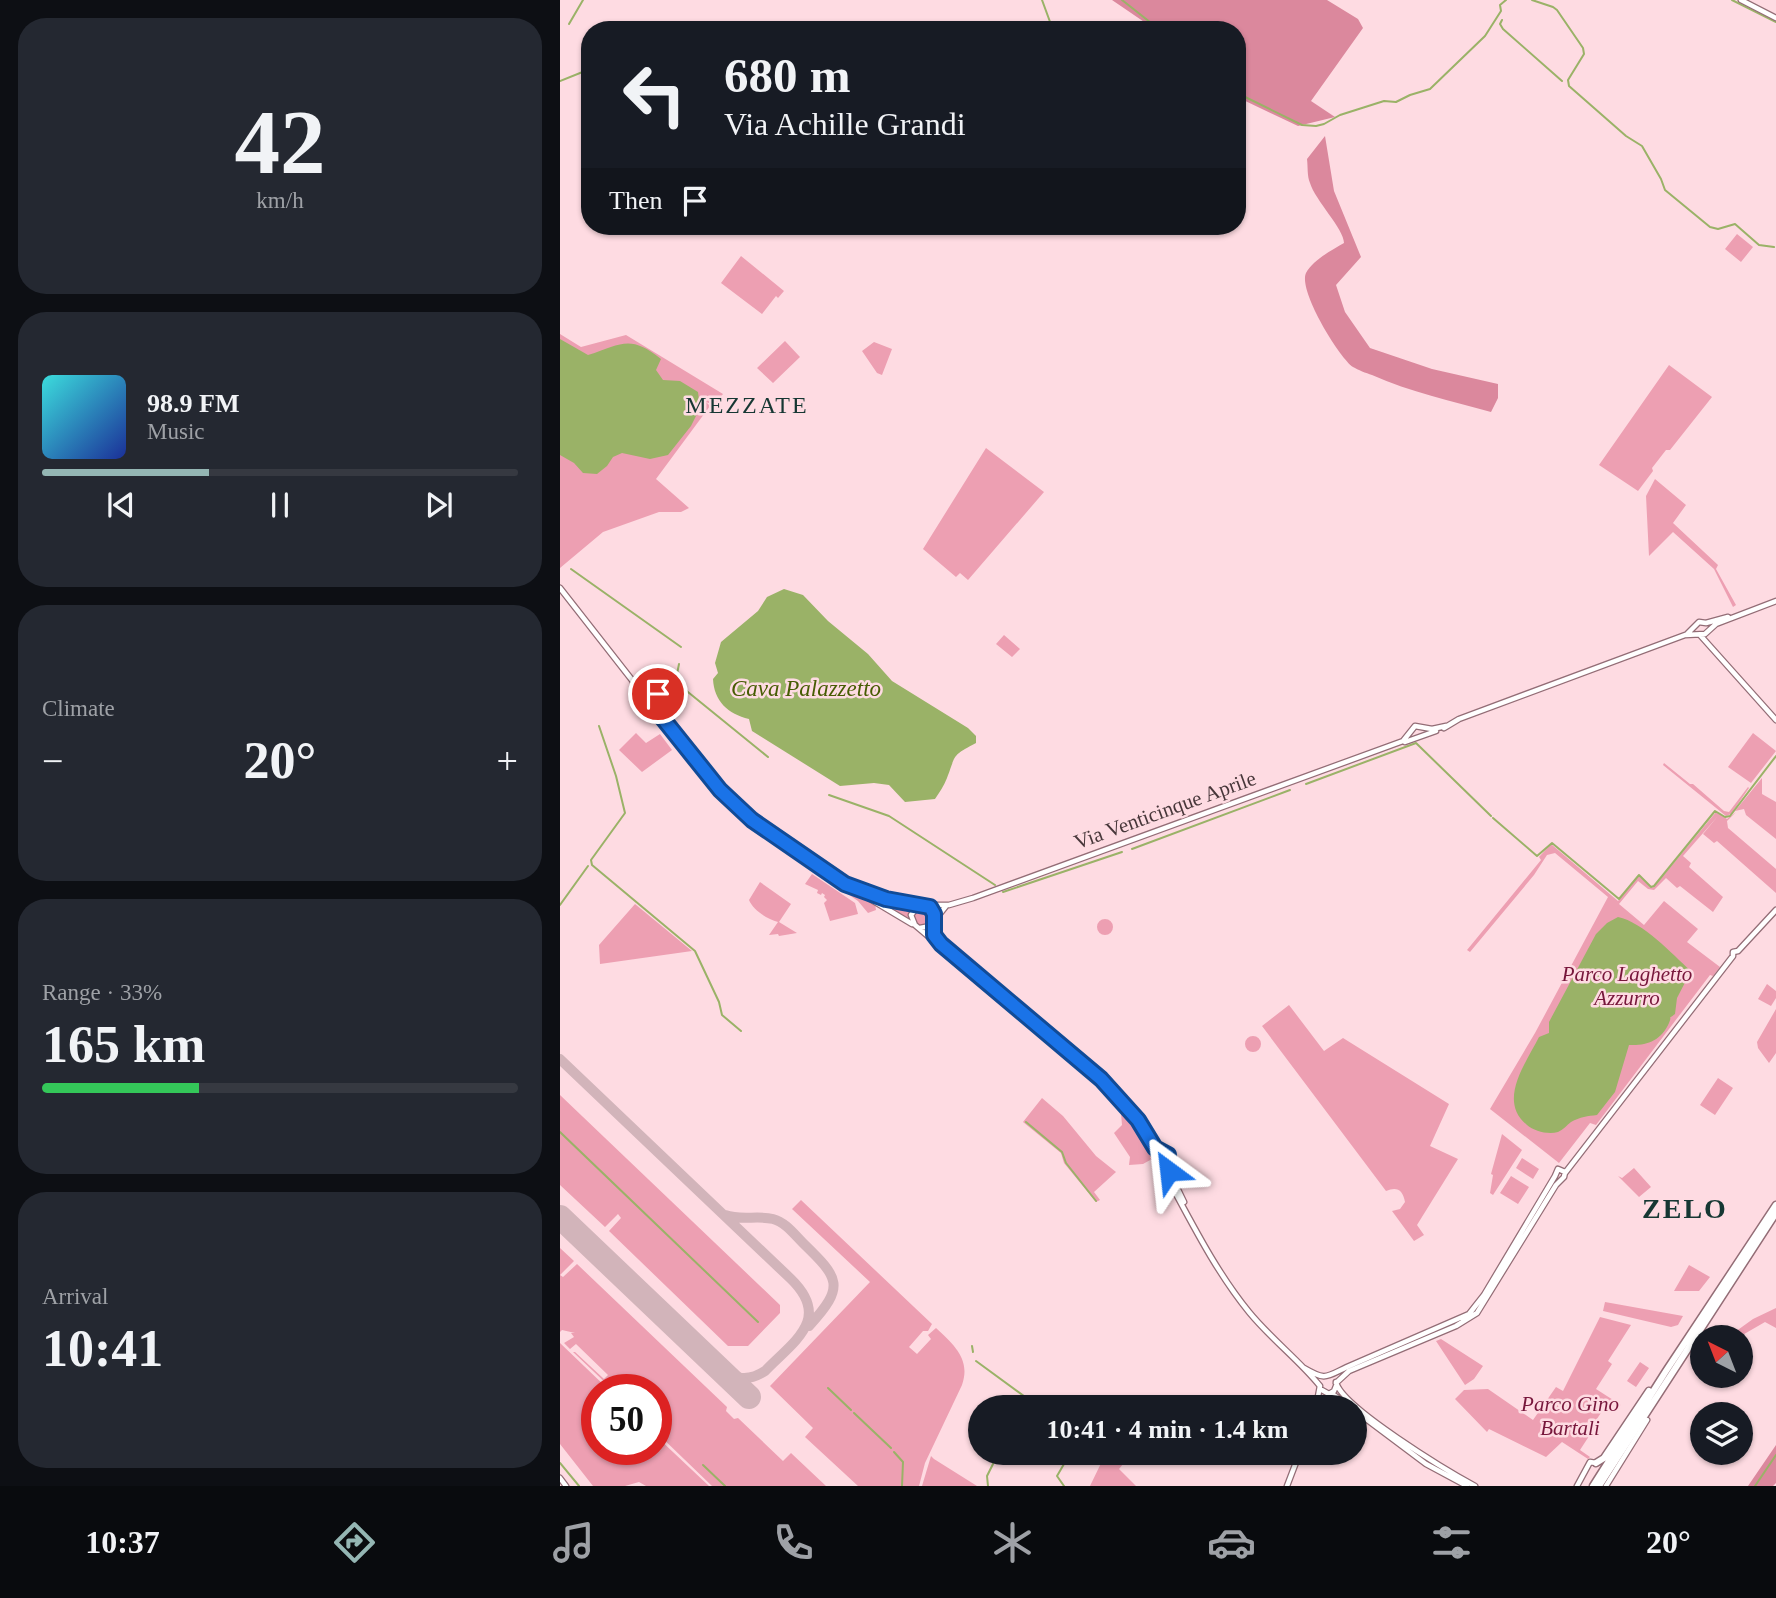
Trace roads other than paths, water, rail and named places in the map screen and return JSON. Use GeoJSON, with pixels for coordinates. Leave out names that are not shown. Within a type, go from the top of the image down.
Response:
{"type":"FeatureCollection","features":[{"type":"Feature","properties":{"kind":"highway"},"geometry":{"type":"LineString","coordinates":[[1593,1486],[1776,1205]]}},
{"type":"Feature","properties":{"kind":"highway"},"geometry":{"type":"LineString","coordinates":[[1599,1486],[1776,1213]]}},
{"type":"Feature","properties":{"kind":"highway"},"geometry":{"type":"LineString","coordinates":[[1593,1465],[1603,1460],[1643,1399],[1666,1371]]}},
{"type":"Feature","properties":{"kind":"highway"},"geometry":{"type":"LineString","coordinates":[[1647,1420],[1662,1389]]}},
{"type":"Feature","properties":{"kind":"main road"},"geometry":{"type":"LineString","coordinates":[[1741,0],[1776,18]]}},
{"type":"Feature","properties":{"kind":"main road"},"geometry":{"type":"LineString","coordinates":[[560,588],[632,680],[639,694],[640,705],[646,709],[655,707],[659,700],[657,693],[632,680]]}},
{"type":"Feature","properties":{"kind":"main road"},"geometry":{"type":"LineString","coordinates":[[1446,726],[1426,729],[1416,725],[1410,732],[1416,739],[1422,737],[1446,726],[1459,719],[1776,601]]}},
{"type":"Feature","properties":{"kind":"main road"},"geometry":{"type":"LineString","coordinates":[[1708,627],[1720,619],[1735,616]]}},
{"type":"Feature","properties":{"kind":"main road"},"geometry":{"type":"LineString","coordinates":[[1698,632],[1699,622],[1708,627]]}},
{"type":"Feature","properties":{"kind":"main road"},"geometry":{"type":"LineString","coordinates":[[1708,627],[1710,643]]}},
{"type":"Feature","properties":{"kind":"main road"},"geometry":{"type":"LineString","coordinates":[[1698,632],[1776,720]]}},
{"type":"Feature","properties":{"kind":"main road"},"geometry":{"type":"LineString","coordinates":[[639,694],[645,689]]}},
{"type":"Feature","properties":{"kind":"main road"},"geometry":{"type":"LineString","coordinates":[[655,707],[731,802],[752,820],[845,884],[915,926],[1104,1087],[1133,1120],[1229,1285],[1257,1321],[1295,1362],[1324,1392],[1334,1395]]}},
{"type":"Feature","properties":{"kind":"main road"},"geometry":{"type":"LineString","coordinates":[[1422,737],[1426,729]]}},
{"type":"Feature","properties":{"kind":"main road","name":"Via Venticinque Aprile"},"geometry":{"type":"LineString","coordinates":[[845,884],[886,899],[923,905],[949,905],[1392,745],[1406,739],[1410,732]]}},
{"type":"Feature","properties":{"kind":"main road","name":"Via Venticinque Aprile"},"geometry":{"type":"LineString","coordinates":[[1392,745],[1416,739]]}},
{"type":"Feature","properties":{"kind":"main road"},"geometry":{"type":"LineString","coordinates":[[915,926],[911,912],[916,906],[923,905],[932,909],[934,935],[941,944],[1101,1079],[1138,1120],[1154,1147],[1167,1154],[1169,1171],[1190,1218]]}},
{"type":"Feature","properties":{"kind":"main road","name":"Via Venticinque Aprile"},"geometry":{"type":"LineString","coordinates":[[934,919],[949,905]]}},
{"type":"Feature","properties":{"kind":"main road"},"geometry":{"type":"LineString","coordinates":[[1331,1393],[1349,1371],[1455,1326],[1476,1313],[1561,1179],[1563,1171],[1677,1031],[1733,956],[1733,952],[1738,951],[1776,910]]}},
{"type":"Feature","properties":{"kind":"main road"},"geometry":{"type":"LineString","coordinates":[[915,926],[927,928],[934,919]]}},
{"type":"Feature","properties":{"kind":"main road"},"geometry":{"type":"LineString","coordinates":[[1155,1156],[1160,1152]]}},
{"type":"Feature","properties":{"kind":"main road"},"geometry":{"type":"LineString","coordinates":[[1160,1165],[1165,1165],[1168,1161]]}},
{"type":"Feature","properties":{"kind":"main road"},"geometry":{"type":"LineString","coordinates":[[1319,1395],[1320,1387],[1327,1378],[1347,1367],[1469,1314],[1484,1295],[1556,1171],[1563,1171]]}},
{"type":"Feature","properties":{"kind":"main road"},"geometry":{"type":"LineString","coordinates":[[1555,1176],[1561,1179]]}},
{"type":"Feature","properties":{"kind":"main road"},"geometry":{"type":"LineString","coordinates":[[1295,1362],[1327,1378],[1347,1399],[1427,1459],[1475,1486]]}},
{"type":"Feature","properties":{"kind":"main road"},"geometry":{"type":"LineString","coordinates":[[1367,1419],[1426,1464],[1466,1486]]}},
{"type":"Feature","properties":{"kind":"main road"},"geometry":{"type":"LineString","coordinates":[[1606,1486],[1647,1420]]}},
{"type":"Feature","properties":{"kind":"main road"},"geometry":{"type":"LineString","coordinates":[[1287,1486],[1295,1465]]}},
{"type":"Feature","properties":{"kind":"main road"},"geometry":{"type":"LineString","coordinates":[[1577,1486],[1593,1465]]}},
{"type":"Feature","properties":{"kind":"main road"},"geometry":{"type":"LineString","coordinates":[[560,1478],[566,1486]]}},
{"type":"Feature","properties":{"kind":"water"},"geometry":{"type":"Polygon","coordinates":[[[560,339],[588,355],[618,345],[641,346],[661,359],[656,370],[663,380],[680,381],[698,392],[700,408],[691,426],[668,455],[650,459],[622,453],[613,457],[597,474],[583,473],[574,463],[560,455],[560,339]]]}},
{"type":"Feature","properties":{"kind":"water","name":"Cava Palazzetto"},"geometry":{"type":"Polygon","coordinates":[[[784,589],[803,595],[828,621],[868,654],[892,681],[968,728],[976,736],[976,743],[956,757],[935,799],[905,802],[889,785],[874,783],[840,786],[752,731],[749,719],[735,714],[719,700],[713,679],[718,673],[715,663],[721,642],[758,611],[767,597],[784,589]]]}},
{"type":"Feature","properties":{"kind":"water","name":"Parco Laghetto Azzurro"},"geometry":{"type":"Polygon","coordinates":[[[1618,917],[1647,932],[1691,971],[1677,998],[1675,1014],[1657,1038],[1641,1045],[1629,1045],[1615,1092],[1597,1115],[1574,1120],[1558,1132],[1537,1131],[1518,1115],[1514,1105],[1517,1082],[1539,1037],[1549,1033],[1549,1022],[1596,934],[1618,917]]]}},
{"type":"Feature","properties":{"kind":"waterway"},"geometry":{"type":"LineString","coordinates":[[569,24],[583,0]]}},
{"type":"Feature","properties":{"kind":"waterway"},"geometry":{"type":"LineString","coordinates":[[1042,0],[1050,21]]}},
{"type":"Feature","properties":{"kind":"waterway"},"geometry":{"type":"LineString","coordinates":[[1122,0],[1149,21]]}},
{"type":"Feature","properties":{"kind":"waterway"},"geometry":{"type":"LineString","coordinates":[[1246,97],[1302,125],[1316,126],[1384,101],[1396,102],[1430,89],[1485,36],[1501,11],[1500,5],[1506,0]]}},
{"type":"Feature","properties":{"kind":"waterway"},"geometry":{"type":"LineString","coordinates":[[1532,0],[1557,10],[1583,48],[1584,54],[1568,80],[1569,86],[1626,136],[1642,146],[1665,190],[1710,227],[1718,229],[1735,224],[1759,245],[1774,247]]}},
{"type":"Feature","properties":{"kind":"waterway"},"geometry":{"type":"LineString","coordinates":[[1732,0],[1776,22]]}},
{"type":"Feature","properties":{"kind":"waterway"},"geometry":{"type":"LineString","coordinates":[[1502,20],[1500,24],[1503,29],[1562,81]]}},
{"type":"Feature","properties":{"kind":"waterway"},"geometry":{"type":"LineString","coordinates":[[560,81],[581,73]]}},
{"type":"Feature","properties":{"kind":"waterway"},"geometry":{"type":"LineString","coordinates":[[571,569],[681,647]]}},
{"type":"Feature","properties":{"kind":"waterway"},"geometry":{"type":"LineString","coordinates":[[679,664],[676,679],[683,688],[768,757]]}},
{"type":"Feature","properties":{"kind":"waterway"},"geometry":{"type":"LineString","coordinates":[[599,726],[625,813],[591,860],[592,865],[695,951],[719,1002],[722,1015],[741,1031]]}},
{"type":"Feature","properties":{"kind":"waterway"},"geometry":{"type":"LineString","coordinates":[[1306,784],[1416,743],[1491,816]]}},
{"type":"Feature","properties":{"kind":"waterway"},"geometry":{"type":"LineString","coordinates":[[1493,818],[1537,856],[1552,843],[1619,899],[1639,875],[1651,887],[1654,886],[1715,811],[1725,817],[1730,816],[1776,756]]}},
{"type":"Feature","properties":{"kind":"waterway"},"geometry":{"type":"LineString","coordinates":[[1132,849],[1290,790]]}},
{"type":"Feature","properties":{"kind":"waterway"},"geometry":{"type":"LineString","coordinates":[[829,795],[889,816],[995,885]]}},
{"type":"Feature","properties":{"kind":"waterway"},"geometry":{"type":"LineString","coordinates":[[1003,892],[1122,852]]}},
{"type":"Feature","properties":{"kind":"waterway"},"geometry":{"type":"LineString","coordinates":[[560,905],[588,866]]}},
{"type":"Feature","properties":{"kind":"waterway"},"geometry":{"type":"LineString","coordinates":[[1026,1122],[1062,1152],[1066,1163],[1096,1201]]}},
{"type":"Feature","properties":{"kind":"waterway"},"geometry":{"type":"LineString","coordinates":[[560,1132],[758,1322]]}},
{"type":"Feature","properties":{"kind":"waterway"},"geometry":{"type":"LineString","coordinates":[[972,1346],[973,1352]]}},
{"type":"Feature","properties":{"kind":"waterway"},"geometry":{"type":"LineString","coordinates":[[976,1361],[1023,1395]]}},
{"type":"Feature","properties":{"kind":"waterway"},"geometry":{"type":"LineString","coordinates":[[828,1388],[851,1410]]}},
{"type":"Feature","properties":{"kind":"waterway"},"geometry":{"type":"LineString","coordinates":[[854,1413],[891,1448]]}},
{"type":"Feature","properties":{"kind":"waterway"},"geometry":{"type":"LineString","coordinates":[[894,1452],[903,1462],[902,1486]]}},
{"type":"Feature","properties":{"kind":"waterway"},"geometry":{"type":"LineString","coordinates":[[1755,1486],[1776,1455]]}},
{"type":"Feature","properties":{"kind":"waterway"},"geometry":{"type":"LineString","coordinates":[[560,1463],[579,1486]]}},
{"type":"Feature","properties":{"kind":"waterway"},"geometry":{"type":"LineString","coordinates":[[703,1465],[725,1486]]}},
{"type":"Feature","properties":{"kind":"waterway"},"geometry":{"type":"LineString","coordinates":[[988,1486],[987,1476],[992,1465]]}},
{"type":"Feature","properties":{"kind":"waterway"},"geometry":{"type":"LineString","coordinates":[[1063,1465],[1057,1476],[1064,1486]]}},
{"type":"Feature","properties":{"kind":"district","name":"MEZZATE"},"geometry":{"type":"Point","coordinates":[747,405]}},
{"type":"Feature","properties":{"kind":"district","name":"ZELO"},"geometry":{"type":"Point","coordinates":[1685,1208]}},
{"type":"Feature","properties":{"kind":"park label","name":"Parco Gino Bartali"},"geometry":{"type":"Point","coordinates":[1570,1416]}}]}
